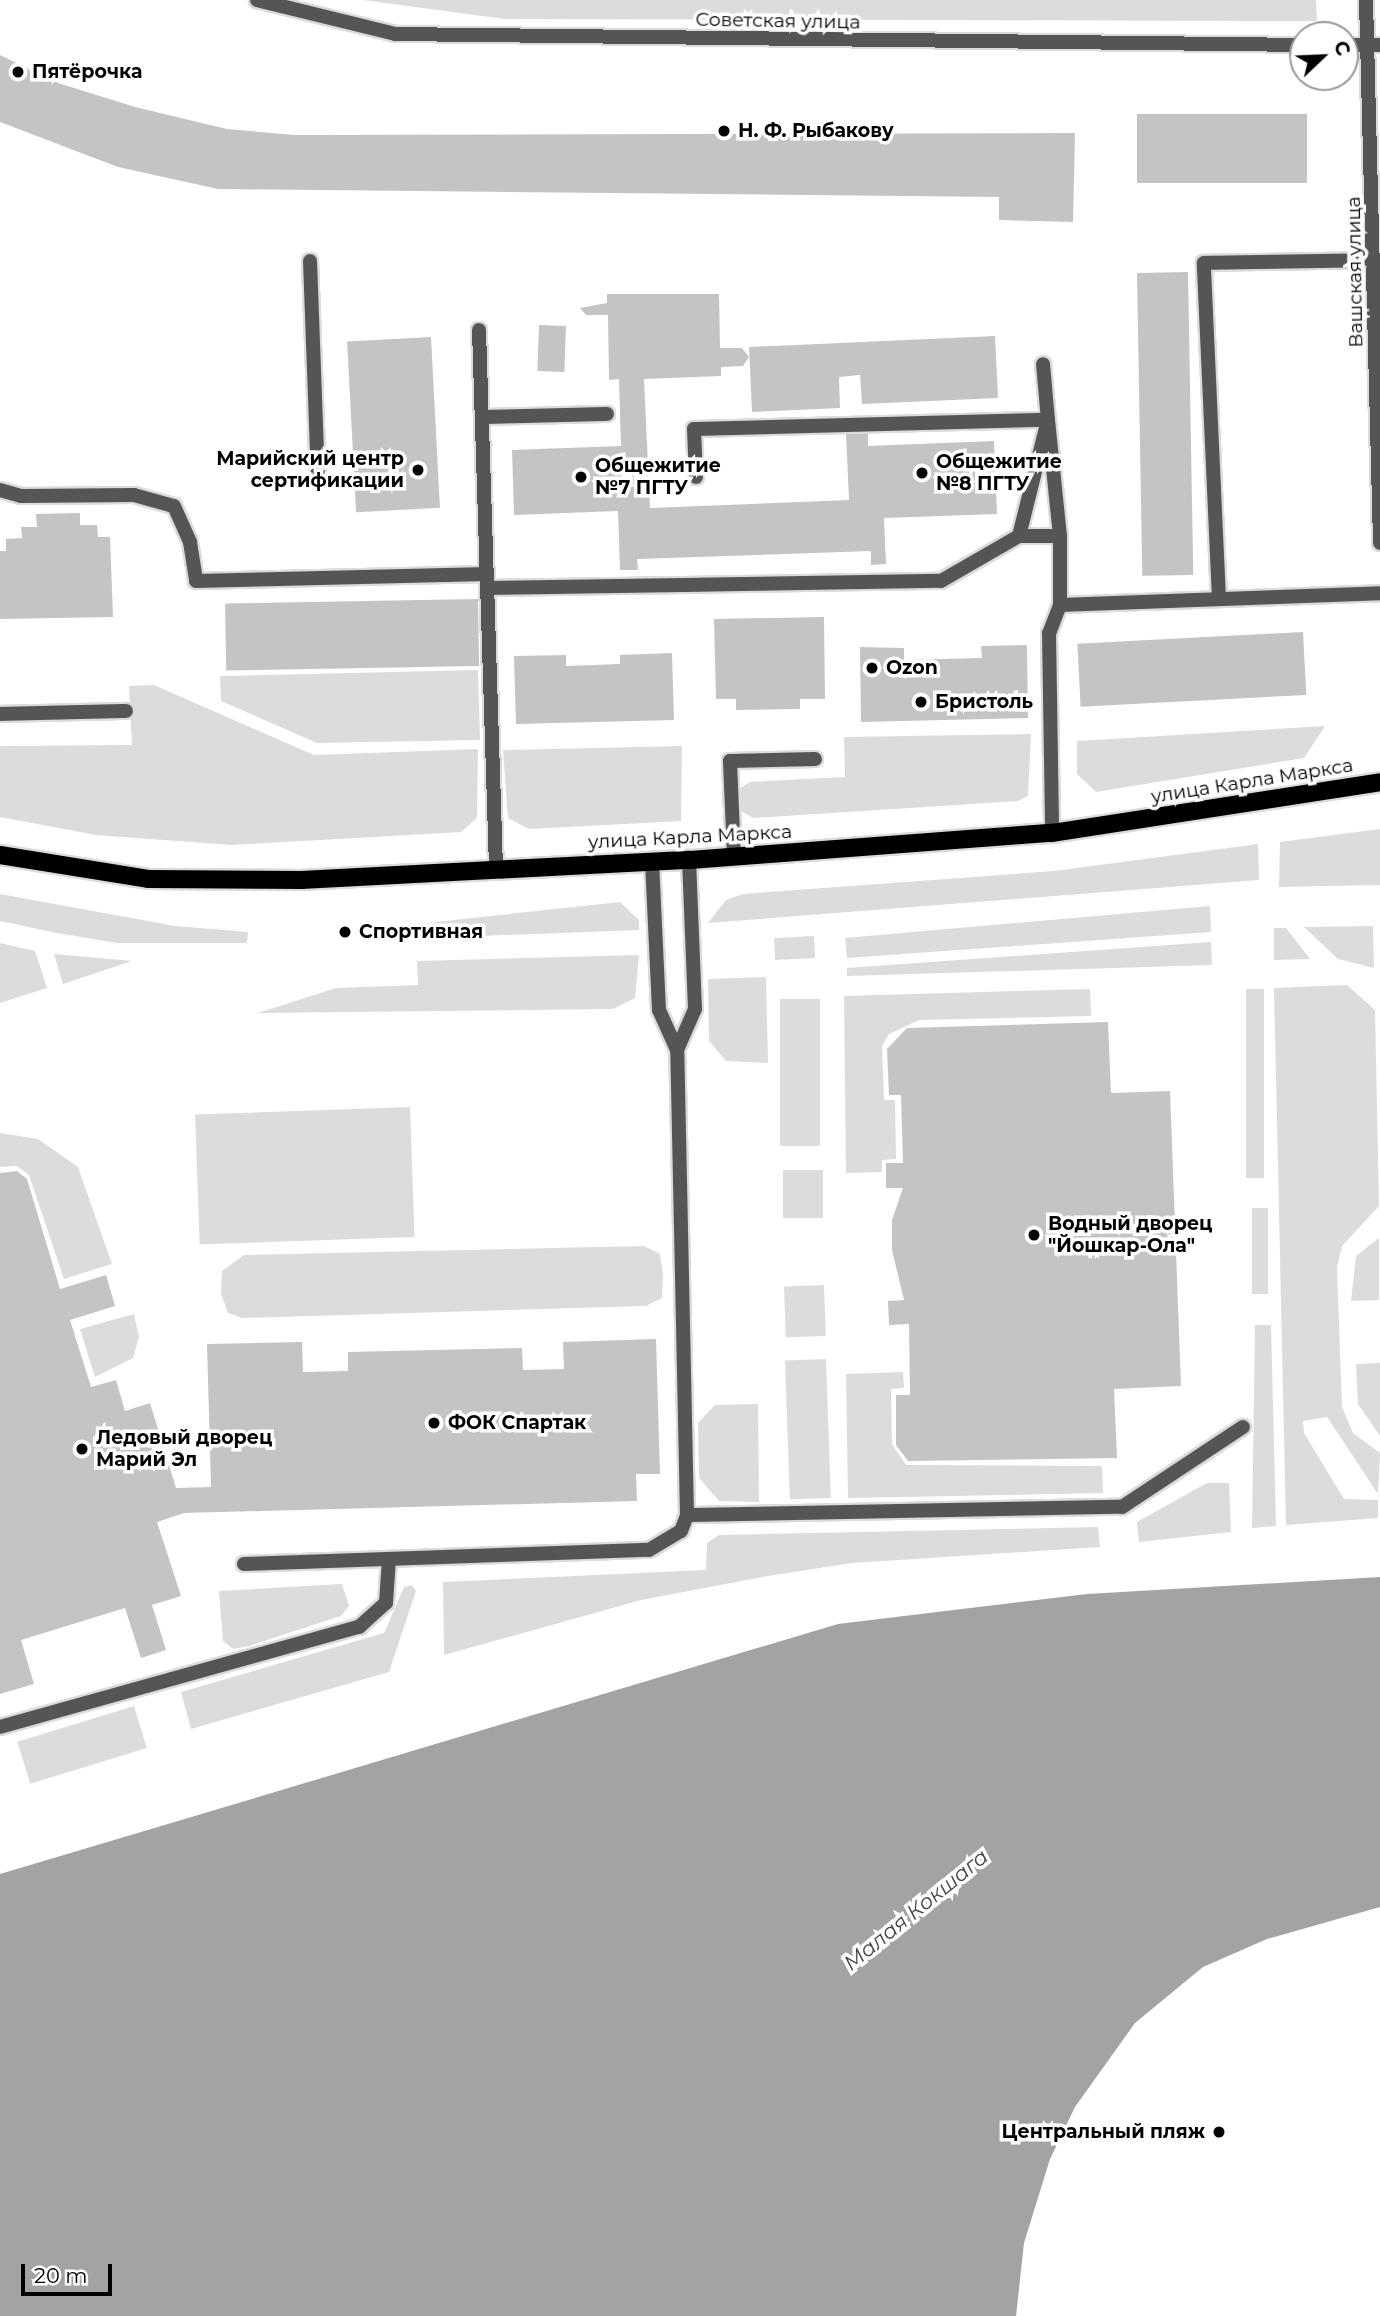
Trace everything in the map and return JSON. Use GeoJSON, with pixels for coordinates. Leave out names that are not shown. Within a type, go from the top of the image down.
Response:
{"type":"FeatureCollection","features":[{"type":"Feature","properties":{"kind":"main road","name":"улица Карла Маркса"},"geometry":{"type":"LineString","coordinates":[[0,855],[148,879],[301,880],[496,867],[652,862],[1052,833],[1380,782]]}},
{"type":"Feature","properties":{"kind":"street","name":"Советская улица"},"geometry":{"type":"LineString","coordinates":[[257,0],[396,34],[1289,45]]}},
{"type":"Feature","properties":{"kind":"street","name":"Вашская улица"},"geometry":{"type":"LineString","coordinates":[[1366,0],[1375,45],[1377,209],[1374,260],[1378,291],[1380,543]]}},
{"type":"Feature","properties":{"kind":"street"},"geometry":{"type":"LineString","coordinates":[[1219,599],[1204,263],[1374,260]]}},
{"type":"Feature","properties":{"kind":"street"},"geometry":{"type":"LineString","coordinates":[[310,261],[318,476]]}},
{"type":"Feature","properties":{"kind":"street"},"geometry":{"type":"LineString","coordinates":[[479,330],[496,867]]}},
{"type":"Feature","properties":{"kind":"street"},"geometry":{"type":"LineString","coordinates":[[1043,364],[1060,536],[1060,605],[1049,633],[1052,833]]}},
{"type":"Feature","properties":{"kind":"street"},"geometry":{"type":"LineString","coordinates":[[482,417],[607,414]]}},
{"type":"Feature","properties":{"kind":"street"},"geometry":{"type":"LineString","coordinates":[[696,477],[694,429],[1048,421]]}},
{"type":"Feature","properties":{"kind":"street"},"geometry":{"type":"LineString","coordinates":[[1019,536],[1048,421]]}},
{"type":"Feature","properties":{"kind":"street"},"geometry":{"type":"LineString","coordinates":[[0,489],[21,496],[134,495],[174,506],[190,542],[196,581],[941,581],[1019,536],[1060,536]]}},
{"type":"Feature","properties":{"kind":"street"},"geometry":{"type":"LineString","coordinates":[[1060,605],[1380,593]]}},
{"type":"Feature","properties":{"kind":"street"},"geometry":{"type":"LineString","coordinates":[[0,714],[126,710]]}},
{"type":"Feature","properties":{"kind":"street"},"geometry":{"type":"LineString","coordinates":[[734,857],[730,761],[815,759]]}},
{"type":"Feature","properties":{"kind":"street"},"geometry":{"type":"LineString","coordinates":[[677,1050],[695,1009],[689,860]]}},
{"type":"Feature","properties":{"kind":"street"},"geometry":{"type":"LineString","coordinates":[[244,1564],[649,1550],[665,1546],[687,1515],[677,1050],[659,1010],[652,862]]}},
{"type":"Feature","properties":{"kind":"street"},"geometry":{"type":"LineString","coordinates":[[687,1515],[1122,1507],[1243,1427]]}},
{"type":"Feature","properties":{"kind":"street"},"geometry":{"type":"LineString","coordinates":[[0,1727],[359,1627],[386,1603],[389,1559]]}},
{"type":"Feature","properties":{"kind":"shaded area"},"geometry":{"type":"Polygon","coordinates":[[[363,0],[1316,0],[1317,21],[505,19],[363,0]]]}},
{"type":"Feature","properties":{"kind":"shaded area"},"geometry":{"type":"Polygon","coordinates":[[[478,670],[480,740],[317,743],[221,701],[220,676],[478,670]]]}},
{"type":"Feature","properties":{"kind":"shaded area"},"geometry":{"type":"Polygon","coordinates":[[[154,685],[314,755],[478,749],[477,818],[461,832],[232,845],[96,835],[0,817],[0,746],[132,745],[129,686],[154,685]]]}},
{"type":"Feature","properties":{"kind":"shaded area"},"geometry":{"type":"Polygon","coordinates":[[[1325,726],[1304,758],[1096,792],[1077,774],[1077,741],[1325,726]]]}},
{"type":"Feature","properties":{"kind":"shaded area"},"geometry":{"type":"Polygon","coordinates":[[[1031,734],[1028,796],[1018,801],[753,818],[739,810],[739,789],[750,782],[845,777],[844,737],[1031,734]]]}},
{"type":"Feature","properties":{"kind":"shaded area"},"geometry":{"type":"Polygon","coordinates":[[[682,746],[681,821],[529,829],[508,818],[503,750],[682,746]]]}},
{"type":"Feature","properties":{"kind":"shaded area"},"geometry":{"type":"Polygon","coordinates":[[[1380,829],[1380,885],[1279,887],[1280,842],[1380,829]]]}},
{"type":"Feature","properties":{"kind":"shaded area"},"geometry":{"type":"Polygon","coordinates":[[[1258,844],[1259,880],[708,923],[726,900],[743,894],[1054,871],[1258,844]]]}},
{"type":"Feature","properties":{"kind":"shaded area"},"geometry":{"type":"Polygon","coordinates":[[[0,894],[175,926],[248,932],[247,943],[117,943],[57,933],[0,921],[0,894]]]}},
{"type":"Feature","properties":{"kind":"shaded area"},"geometry":{"type":"Polygon","coordinates":[[[620,902],[639,920],[639,930],[427,938],[426,923],[620,902]]]}},
{"type":"Feature","properties":{"kind":"shaded area"},"geometry":{"type":"Polygon","coordinates":[[[1210,906],[1211,932],[847,958],[845,938],[1210,906]]]}},
{"type":"Feature","properties":{"kind":"shaded area"},"geometry":{"type":"Polygon","coordinates":[[[1373,926],[1374,968],[1338,959],[1304,927],[1373,926]]]}},
{"type":"Feature","properties":{"kind":"shaded area"},"geometry":{"type":"Polygon","coordinates":[[[1274,928],[1286,928],[1310,959],[1274,960],[1274,928]]]}},
{"type":"Feature","properties":{"kind":"shaded area"},"geometry":{"type":"Polygon","coordinates":[[[814,936],[815,958],[775,960],[774,938],[814,936]]]}},
{"type":"Feature","properties":{"kind":"shaded area"},"geometry":{"type":"Polygon","coordinates":[[[1211,942],[1212,965],[847,976],[847,968],[1211,942]]]}},
{"type":"Feature","properties":{"kind":"shaded area"},"geometry":{"type":"Polygon","coordinates":[[[0,943],[35,951],[47,988],[0,1003],[0,943]]]}},
{"type":"Feature","properties":{"kind":"shaded area"},"geometry":{"type":"Polygon","coordinates":[[[54,954],[132,961],[63,984],[54,954]]]}},
{"type":"Feature","properties":{"kind":"shaded area"},"geometry":{"type":"Polygon","coordinates":[[[639,955],[635,998],[613,1009],[258,1013],[336,988],[418,985],[417,961],[639,955]]]}},
{"type":"Feature","properties":{"kind":"shaded area"},"geometry":{"type":"Polygon","coordinates":[[[766,977],[768,1063],[726,1061],[709,1041],[708,979],[766,977]]]}},
{"type":"Feature","properties":{"kind":"shaded area"},"geometry":{"type":"Polygon","coordinates":[[[1347,985],[1375,1010],[1379,1206],[1342,1246],[1337,1267],[1342,1407],[1353,1433],[1380,1453],[1378,1494],[1327,1417],[1303,1421],[1304,1433],[1344,1499],[1378,1500],[1378,1518],[1286,1525],[1274,988],[1347,985]]]}},
{"type":"Feature","properties":{"kind":"shaded area"},"geometry":{"type":"Polygon","coordinates":[[[1090,989],[1091,1016],[919,1020],[889,1034],[882,1046],[884,1100],[895,1100],[896,1159],[882,1160],[882,1172],[846,1173],[844,996],[1090,989]]]}},
{"type":"Feature","properties":{"kind":"shaded area"},"geometry":{"type":"Polygon","coordinates":[[[1246,989],[1264,989],[1264,1178],[1246,1178],[1246,989]]]}},
{"type":"Feature","properties":{"kind":"shaded area"},"geometry":{"type":"Polygon","coordinates":[[[780,999],[820,999],[820,1146],[780,1146],[780,999]]]}},
{"type":"Feature","properties":{"kind":"shaded area"},"geometry":{"type":"Polygon","coordinates":[[[410,1107],[415,1237],[200,1244],[195,1115],[410,1107]]]}},
{"type":"Feature","properties":{"kind":"shaded area"},"geometry":{"type":"Polygon","coordinates":[[[0,1133],[38,1139],[78,1167],[112,1264],[64,1279],[29,1175],[17,1166],[0,1167],[0,1133]]]}},
{"type":"Feature","properties":{"kind":"shaded area"},"geometry":{"type":"Polygon","coordinates":[[[783,1170],[823,1170],[823,1218],[783,1218],[783,1170]]]}},
{"type":"Feature","properties":{"kind":"shaded area"},"geometry":{"type":"Polygon","coordinates":[[[1252,1208],[1268,1208],[1268,1294],[1252,1294],[1252,1208]]]}},
{"type":"Feature","properties":{"kind":"shaded area"},"geometry":{"type":"Polygon","coordinates":[[[1379,1238],[1379,1300],[1351,1301],[1356,1256],[1379,1238]]]}},
{"type":"Feature","properties":{"kind":"shaded area"},"geometry":{"type":"Polygon","coordinates":[[[644,1246],[660,1254],[663,1275],[662,1298],[646,1306],[242,1318],[228,1313],[221,1294],[222,1271],[244,1255],[644,1246]]]}},
{"type":"Feature","properties":{"kind":"shaded area"},"geometry":{"type":"Polygon","coordinates":[[[824,1285],[826,1336],[786,1337],[784,1286],[824,1285]]]}},
{"type":"Feature","properties":{"kind":"shaded area"},"geometry":{"type":"Polygon","coordinates":[[[134,1314],[139,1337],[133,1358],[95,1377],[80,1329],[134,1314]]]}},
{"type":"Feature","properties":{"kind":"shaded area"},"geometry":{"type":"Polygon","coordinates":[[[1255,1325],[1271,1325],[1276,1526],[1252,1528],[1255,1325]]]}},
{"type":"Feature","properties":{"kind":"shaded area"},"geometry":{"type":"Polygon","coordinates":[[[826,1359],[831,1498],[790,1499],[785,1360],[826,1359]]]}},
{"type":"Feature","properties":{"kind":"shaded area"},"geometry":{"type":"Polygon","coordinates":[[[1380,1363],[1380,1436],[1358,1404],[1356,1364],[1380,1363]]]}},
{"type":"Feature","properties":{"kind":"shaded area"},"geometry":{"type":"Polygon","coordinates":[[[903,1372],[904,1388],[891,1389],[892,1444],[906,1465],[1102,1466],[1103,1493],[848,1498],[846,1374],[903,1372]]]}},
{"type":"Feature","properties":{"kind":"shaded area"},"geometry":{"type":"Polygon","coordinates":[[[758,1404],[759,1502],[719,1501],[699,1478],[698,1423],[715,1405],[758,1404]]]}},
{"type":"Feature","properties":{"kind":"shaded area"},"geometry":{"type":"Polygon","coordinates":[[[1207,1483],[1229,1483],[1231,1532],[1139,1542],[1137,1522],[1207,1483]]]}},
{"type":"Feature","properties":{"kind":"shaded area"},"geometry":{"type":"Polygon","coordinates":[[[1098,1527],[1100,1547],[852,1563],[768,1576],[641,1600],[444,1655],[443,1582],[706,1570],[707,1543],[719,1535],[1098,1527]]]}},
{"type":"Feature","properties":{"kind":"shaded area"},"geometry":{"type":"Polygon","coordinates":[[[342,1584],[349,1606],[341,1616],[249,1646],[233,1649],[223,1641],[219,1591],[342,1584]]]}},
{"type":"Feature","properties":{"kind":"shaded area"},"geometry":{"type":"Polygon","coordinates":[[[412,1585],[416,1591],[389,1672],[191,1729],[181,1692],[384,1633],[404,1587],[412,1585]]]}},
{"type":"Feature","properties":{"kind":"shaded area"},"geometry":{"type":"Polygon","coordinates":[[[134,1706],[147,1748],[30,1784],[17,1742],[134,1706]]]}},
{"type":"Feature","properties":{"kind":"water","name":"Малая Кокшага"},"geometry":{"type":"Polygon","coordinates":[[[1380,1577],[1380,1907],[1267,1939],[1203,1967],[1135,2023],[1075,2107],[1050,2159],[1024,2243],[1016,2316],[0,2316],[0,1874],[838,1624],[1087,1594],[1380,1577]]]}},
{"type":"Feature","properties":{"kind":"building"},"geometry":{"type":"Polygon","coordinates":[[[0,55],[58,83],[135,107],[227,129],[294,135],[1075,133],[1073,222],[999,220],[999,197],[218,189],[118,167],[0,122],[0,55]]]}},
{"type":"Feature","properties":{"kind":"building"},"geometry":{"type":"Polygon","coordinates":[[[1137,114],[1307,114],[1307,183],[1137,183],[1137,114]]]}},
{"type":"Feature","properties":{"kind":"building"},"geometry":{"type":"Polygon","coordinates":[[[1188,272],[1193,575],[1142,576],[1137,273],[1188,272]]]}},
{"type":"Feature","properties":{"kind":"building"},"geometry":{"type":"Polygon","coordinates":[[[607,294],[719,294],[720,348],[742,348],[749,357],[743,366],[721,367],[721,376],[644,379],[650,508],[849,500],[846,434],[868,433],[868,446],[994,441],[997,514],[884,518],[886,564],[871,565],[871,551],[637,559],[638,570],[620,570],[618,511],[514,515],[512,450],[621,446],[619,379],[609,380],[608,315],[586,315],[580,308],[607,303],[607,294]]]}},
{"type":"Feature","properties":{"kind":"building"},"geometry":{"type":"Polygon","coordinates":[[[539,325],[566,326],[564,372],[537,371],[539,325]]]}},
{"type":"Feature","properties":{"kind":"building"},"geometry":{"type":"Polygon","coordinates":[[[995,336],[998,398],[862,404],[860,375],[839,377],[840,408],[752,412],[749,347],[995,336]]]}},
{"type":"Feature","properties":{"kind":"building"},"geometry":{"type":"Polygon","coordinates":[[[431,337],[440,508],[356,512],[347,341],[431,337]]]}},
{"type":"Feature","properties":{"kind":"building"},"geometry":{"type":"Polygon","coordinates":[[[80,513],[80,525],[97,525],[98,537],[110,537],[113,617],[0,619],[0,551],[6,551],[6,539],[22,538],[21,527],[37,527],[36,514],[80,513]]]}},
{"type":"Feature","properties":{"kind":"building"},"geometry":{"type":"Polygon","coordinates":[[[478,599],[479,666],[226,670],[225,603],[478,599]]]}},
{"type":"Feature","properties":{"kind":"building"},"geometry":{"type":"Polygon","coordinates":[[[824,617],[825,699],[800,699],[800,709],[736,710],[736,699],[716,699],[714,619],[824,617]]]}},
{"type":"Feature","properties":{"kind":"building"},"geometry":{"type":"Polygon","coordinates":[[[1303,632],[1306,695],[1081,707],[1077,644],[1303,632]]]}},
{"type":"Feature","properties":{"kind":"building"},"geometry":{"type":"Polygon","coordinates":[[[1027,645],[1028,718],[861,722],[860,647],[904,648],[904,660],[982,658],[981,646],[1027,645]]]}},
{"type":"Feature","properties":{"kind":"building"},"geometry":{"type":"Polygon","coordinates":[[[672,653],[674,720],[516,724],[514,656],[566,655],[566,666],[620,664],[620,655],[672,653]]]}},
{"type":"Feature","properties":{"kind":"building","name":"Водный дворец \"Йошкар-Ола\""},"geometry":{"type":"Polygon","coordinates":[[[1108,1022],[1111,1093],[1170,1091],[1181,1386],[1114,1389],[1117,1458],[908,1461],[896,1445],[896,1395],[910,1395],[909,1324],[889,1325],[888,1301],[904,1300],[892,1250],[892,1220],[903,1188],[886,1188],[886,1163],[903,1163],[901,1095],[889,1095],[887,1049],[907,1028],[1108,1022]]]}},
{"type":"Feature","properties":{"kind":"building"},"geometry":{"type":"Polygon","coordinates":[[[17,1171],[27,1179],[60,1289],[106,1275],[115,1306],[70,1320],[91,1387],[116,1380],[125,1411],[150,1403],[176,1488],[211,1487],[207,1344],[302,1342],[303,1372],[348,1371],[348,1352],[522,1348],[523,1370],[564,1369],[563,1342],[656,1339],[660,1474],[636,1474],[637,1501],[184,1513],[157,1522],[181,1596],[152,1605],[166,1650],[141,1658],[125,1608],[21,1640],[34,1684],[0,1694],[0,1173],[17,1171]]]}},
{"type":"Feature","properties":{"kind":"place","name":"Пятёрочка"},"geometry":{"type":"Point","coordinates":[18,72]}},
{"type":"Feature","properties":{"kind":"place","name":"Н. Ф. Рыбакову"},"geometry":{"type":"Point","coordinates":[724,131]}},
{"type":"Feature","properties":{"kind":"place","name":"Марийский центр сертификации"},"geometry":{"type":"Point","coordinates":[418,470]}},
{"type":"Feature","properties":{"kind":"place","name":"Общежитие №8 ПГТУ"},"geometry":{"type":"Point","coordinates":[922,473]}},
{"type":"Feature","properties":{"kind":"place","name":"Общежитие №7 ПГТУ"},"geometry":{"type":"Point","coordinates":[581,477]}},
{"type":"Feature","properties":{"kind":"place","name":"Ozon"},"geometry":{"type":"Point","coordinates":[872,668]}},
{"type":"Feature","properties":{"kind":"place","name":"Бристоль"},"geometry":{"type":"Point","coordinates":[921,702]}},
{"type":"Feature","properties":{"kind":"place","name":"Спортивная"},"geometry":{"type":"Point","coordinates":[345,932]}},
{"type":"Feature","properties":{"kind":"place","name":"Водный дворец \"Йошкар-Ола\""},"geometry":{"type":"Point","coordinates":[1034,1235]}},
{"type":"Feature","properties":{"kind":"place","name":"ФОК Спартак"},"geometry":{"type":"Point","coordinates":[434,1423]}},
{"type":"Feature","properties":{"kind":"place","name":"Ледовый дворец Марий Эл"},"geometry":{"type":"Point","coordinates":[82,1449]}},
{"type":"Feature","properties":{"kind":"place","name":"Центральный пляж"},"geometry":{"type":"Point","coordinates":[1219,2132]}}]}
